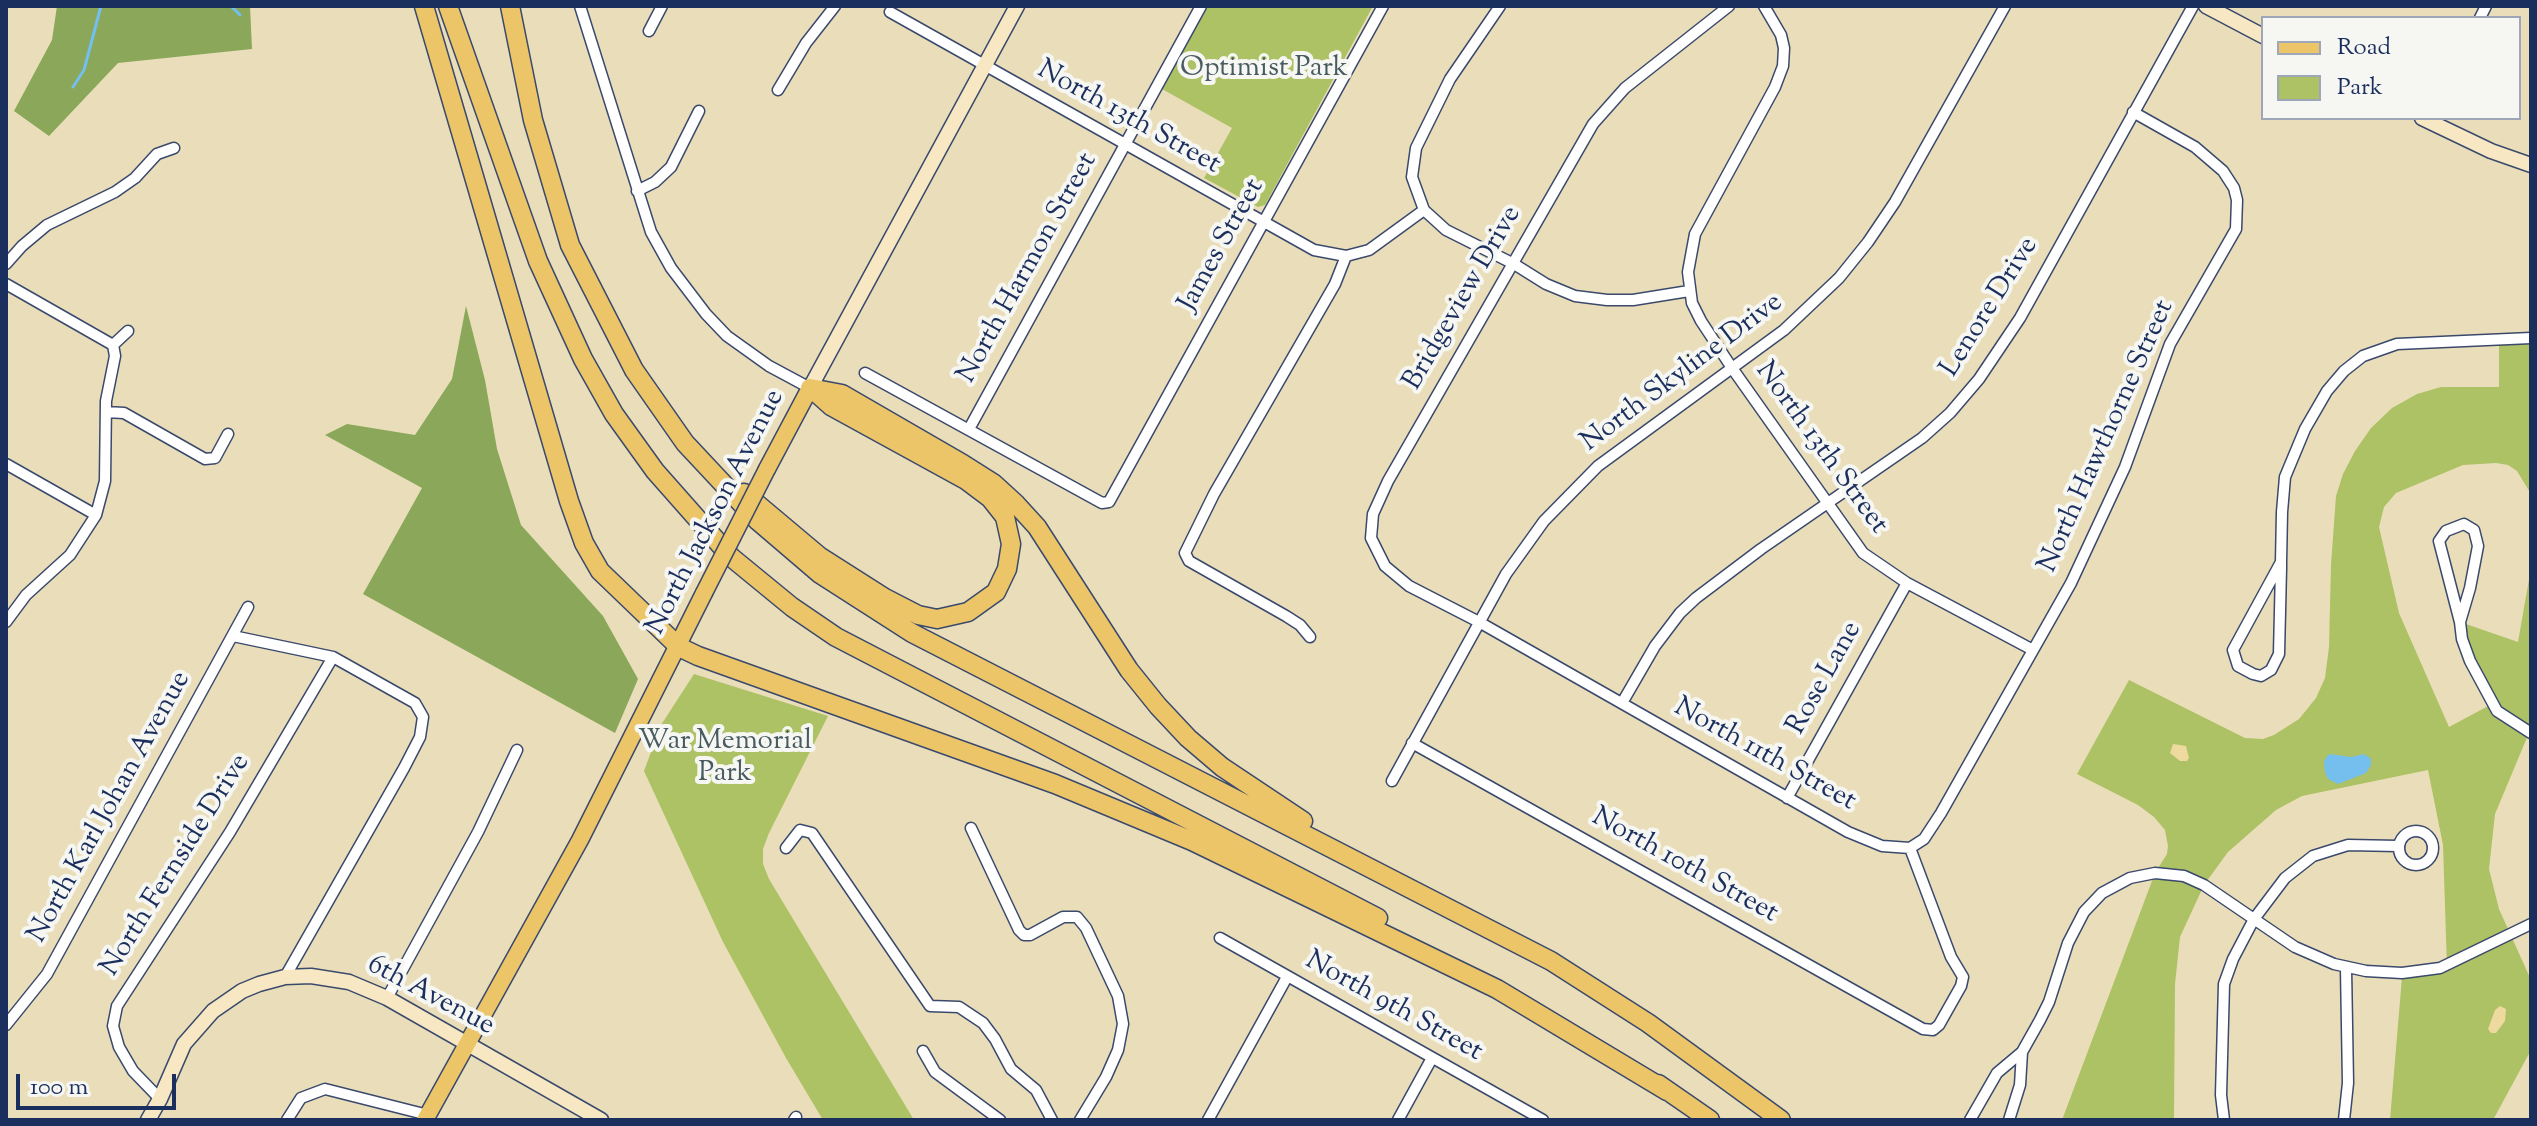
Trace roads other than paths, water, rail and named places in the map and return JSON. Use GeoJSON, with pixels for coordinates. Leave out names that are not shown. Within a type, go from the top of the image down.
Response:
{"type":"FeatureCollection","features":[{"type":"Feature","properties":{"kind":"highway"},"geometry":{"type":"LineString","coordinates":[[424,6],[584,543],[608,579],[679,647],[1055,784],[1192,841],[1497,989],[1667,1091]]}},
{"type":"Feature","properties":{"kind":"highway"},"geometry":{"type":"LineString","coordinates":[[448,6],[538,261],[583,359],[614,414],[655,471],[731,557],[792,607],[836,637],[1492,978],[1580,1029],[1710,1120]]}},
{"type":"Feature","properties":{"kind":"highway"},"geometry":{"type":"LineString","coordinates":[[510,6],[533,120],[570,245],[634,370],[685,443],[758,521],[799,557],[912,633],[1551,961],[1648,1023],[1781,1120]]}},
{"type":"Feature","properties":{"kind":"highway"},"geometry":{"type":"LineString","coordinates":[[685,443],[819,556],[918,615],[937,619],[968,612],[996,592],[1007,569],[1011,544],[1005,517],[990,498],[966,480],[831,406],[810,388]]}},
{"type":"Feature","properties":{"kind":"highway"},"geometry":{"type":"LineString","coordinates":[[810,388],[842,394],[993,483],[1037,527],[1129,670],[1188,738],[1248,787],[1393,879]]}},
{"type":"Feature","properties":{"kind":"main road","name":"North Jackson Avenue"},"geometry":{"type":"LineString","coordinates":[[427,1118],[580,840],[810,388]]}},
{"type":"Feature","properties":{"kind":"street"},"geometry":{"type":"LineString","coordinates":[[580,6],[651,232],[671,268],[727,336],[810,388]]}},
{"type":"Feature","properties":{"kind":"street"},"geometry":{"type":"LineString","coordinates":[[649,31],[662,6]]}},
{"type":"Feature","properties":{"kind":"street"},"geometry":{"type":"LineString","coordinates":[[778,90],[806,43],[835,6]]}},
{"type":"Feature","properties":{"kind":"street","name":"North Jackson Avenue"},"geometry":{"type":"LineString","coordinates":[[810,388],[1017,6]]}},
{"type":"Feature","properties":{"kind":"street","name":"North Harmon Street"},"geometry":{"type":"LineString","coordinates":[[969,429],[1201,6]]}},
{"type":"Feature","properties":{"kind":"street","name":"James Street"},"geometry":{"type":"LineString","coordinates":[[969,429],[1107,503],[1383,6]]}},
{"type":"Feature","properties":{"kind":"street"},"geometry":{"type":"LineString","coordinates":[[1500,6],[1450,79],[1416,148],[1412,177],[1424,210],[1446,230],[1546,284],[1588,298],[1633,300],[1689,291],[1689,254],[1698,227],[1781,73],[1783,41],[1776,23],[1764,6]]}},
{"type":"Feature","properties":{"kind":"street","name":"Bridgeview Drive"},"geometry":{"type":"LineString","coordinates":[[1479,622],[1395,576],[1378,558],[1371,538],[1377,501],[1565,171],[1605,107],[1729,6]]}},
{"type":"Feature","properties":{"kind":"street","name":"North Skyline Drive"},"geometry":{"type":"LineString","coordinates":[[1392,781],[1479,622],[1519,554],[1544,521],[1572,490],[1639,434],[1801,316],[1839,278],[1895,202],[2005,6]]}},
{"type":"Feature","properties":{"kind":"street","name":"Lenore Drive"},"geometry":{"type":"LineString","coordinates":[[1622,703],[1655,646],[1696,598],[1750,556],[1922,438],[1950,413],[1979,379],[2020,318],[2193,6]]}},
{"type":"Feature","properties":{"kind":"street"},"geometry":{"type":"LineString","coordinates":[[2206,6],[2261,35]]}},
{"type":"Feature","properties":{"kind":"street","name":"North 13th Street"},"geometry":{"type":"LineString","coordinates":[[890,12],[1263,223],[1314,250],[1346,256]]}},
{"type":"Feature","properties":{"kind":"street"},"geometry":{"type":"LineString","coordinates":[[637,191],[655,182],[671,167],[699,111]]}},
{"type":"Feature","properties":{"kind":"street","name":"North Hawthorne Street"},"geometry":{"type":"LineString","coordinates":[[1910,848],[1924,839],[1941,813],[2093,541],[2125,467],[2170,344],[2231,240],[2238,220],[2234,188],[2223,171],[2195,147],[2133,112]]}},
{"type":"Feature","properties":{"kind":"street"},"geometry":{"type":"LineString","coordinates":[[2427,120],[2491,151],[2531,165]]}},
{"type":"Feature","properties":{"kind":"street"},"geometry":{"type":"LineString","coordinates":[[6,264],[47,225],[115,192],[135,178],[157,154],[174,148]]}},
{"type":"Feature","properties":{"kind":"street"},"geometry":{"type":"LineString","coordinates":[[1310,637],[1300,625],[1286,616],[1189,561],[1185,553],[1214,494],[1340,275],[1346,256],[1369,250],[1424,210]]}},
{"type":"Feature","properties":{"kind":"street"},"geometry":{"type":"LineString","coordinates":[[6,284],[113,345]]}},
{"type":"Feature","properties":{"kind":"street","name":"North 13th Street"},"geometry":{"type":"LineString","coordinates":[[1689,291],[1701,321],[1732,368],[1863,553],[1907,583],[2033,650]]}},
{"type":"Feature","properties":{"kind":"street"},"geometry":{"type":"LineString","coordinates":[[113,345],[128,331]]}},
{"type":"Feature","properties":{"kind":"street"},"geometry":{"type":"LineString","coordinates":[[2281,562],[2233,650],[2238,666],[2261,676],[2271,670],[2279,654],[2283,491],[2288,466],[2318,405],[2344,371],[2363,356],[2397,344],[2531,338]]}},
{"type":"Feature","properties":{"kind":"street"},"geometry":{"type":"LineString","coordinates":[[6,622],[26,595],[70,555],[96,515],[105,481],[106,412],[115,356],[113,345]]}},
{"type":"Feature","properties":{"kind":"street"},"geometry":{"type":"LineString","coordinates":[[865,373],[969,429]]}},
{"type":"Feature","properties":{"kind":"street"},"geometry":{"type":"LineString","coordinates":[[106,412],[124,413],[205,459],[215,458],[228,434]]}},
{"type":"Feature","properties":{"kind":"street"},"geometry":{"type":"LineString","coordinates":[[6,464],[96,515]]}},
{"type":"Feature","properties":{"kind":"street"},"geometry":{"type":"LineString","coordinates":[[2460,622],[2478,546],[2474,530],[2464,524],[2446,531],[2439,541],[2462,639],[2470,661],[2497,711],[2531,733]]}},
{"type":"Feature","properties":{"kind":"street","name":"Rose Lane"},"geometry":{"type":"LineString","coordinates":[[1787,798],[1907,583]]}},
{"type":"Feature","properties":{"kind":"street","name":"North Karl Johan Avenue"},"geometry":{"type":"LineString","coordinates":[[6,1025],[47,974],[248,607]]}},
{"type":"Feature","properties":{"kind":"street","name":"North 11th Street"},"geometry":{"type":"LineString","coordinates":[[1479,622],[1787,798],[1872,843],[1910,848]]}},
{"type":"Feature","properties":{"kind":"street"},"geometry":{"type":"LineString","coordinates":[[233,636],[333,657],[407,698],[421,710],[423,717],[420,737],[285,977]]}},
{"type":"Feature","properties":{"kind":"street","name":"North Fernside Drive"},"geometry":{"type":"LineString","coordinates":[[160,1099],[133,1071],[119,1047],[113,1026],[117,1006],[230,832],[333,657]]}},
{"type":"Feature","properties":{"kind":"street","name":"North 10th Street"},"geometry":{"type":"LineString","coordinates":[[1412,743],[1921,1028],[1933,1030],[1944,1017],[1963,977],[1948,949],[1910,848]]}},
{"type":"Feature","properties":{"kind":"street"},"geometry":{"type":"LineString","coordinates":[[387,998],[478,832],[517,750]]}},
{"type":"Feature","properties":{"kind":"street"},"geometry":{"type":"LineString","coordinates":[[971,828],[1019,930],[1024,935],[1030,935],[1063,917],[1077,917],[1086,928],[1118,996],[1123,1024],[1118,1050],[1080,1120]]}},
{"type":"Feature","properties":{"kind":"street"},"geometry":{"type":"LineString","coordinates":[[786,848],[800,830],[812,833],[930,1006],[959,1007],[983,1023],[1011,1069],[1036,1090],[1052,1120]]}},
{"type":"Feature","properties":{"kind":"street"},"geometry":{"type":"LineString","coordinates":[[2224,1120],[2221,1095],[2224,984],[2254,919],[2275,888],[2313,856],[2348,845],[2398,846]]}},
{"type":"Feature","properties":{"kind":"street"},"geometry":{"type":"LineString","coordinates":[[1970,1120],[1997,1073],[2022,1052],[2047,1008],[2078,922],[2089,905],[2109,889],[2145,874],[2184,876],[2204,885],[2295,947],[2346,968],[2393,973],[2440,968],[2531,924]]}},
{"type":"Feature","properties":{"kind":"street","name":"North 9th Street"},"geometry":{"type":"LineString","coordinates":[[1220,938],[1543,1120]]}},
{"type":"Feature","properties":{"kind":"street"},"geometry":{"type":"LineString","coordinates":[[2344,1120],[2348,1083],[2346,968]]}},
{"type":"Feature","properties":{"kind":"street","name":"6th Avenue"},"geometry":{"type":"LineString","coordinates":[[148,1120],[184,1044],[213,1011],[242,991],[285,977],[329,978],[349,982],[387,998],[601,1120]]}},
{"type":"Feature","properties":{"kind":"street"},"geometry":{"type":"LineString","coordinates":[[1208,1120],[1287,977]]}},
{"type":"Feature","properties":{"kind":"street"},"geometry":{"type":"LineString","coordinates":[[923,1051],[935,1072],[1000,1120]]}},
{"type":"Feature","properties":{"kind":"street"},"geometry":{"type":"LineString","coordinates":[[2009,1120],[2020,1085],[2022,1052]]}},
{"type":"Feature","properties":{"kind":"street"},"geometry":{"type":"LineString","coordinates":[[1398,1120],[1432,1058]]}},
{"type":"Feature","properties":{"kind":"street"},"geometry":{"type":"LineString","coordinates":[[287,1120],[301,1098],[325,1089],[427,1118]]}},
{"type":"Feature","properties":{"kind":"water"},"geometry":{"type":"Polygon","coordinates":[[[2329,754],[2351,757],[2364,754],[2371,759],[2371,765],[2366,773],[2338,784],[2328,779],[2325,772],[2324,761],[2329,754]]]}},
{"type":"Feature","properties":{"kind":"waterway"},"geometry":{"type":"LineString","coordinates":[[73,87],[84,70],[101,6]]}},
{"type":"Feature","properties":{"kind":"waterway"},"geometry":{"type":"LineString","coordinates":[[231,6],[240,15]]}},
{"type":"Feature","properties":{"kind":"park label","name":"Optimist Park"},"geometry":{"type":"Point","coordinates":[1264,70]}},
{"type":"Feature","properties":{"kind":"park label","name":"War Memorial Park"},"geometry":{"type":"Point","coordinates":[725,759]}}]}
